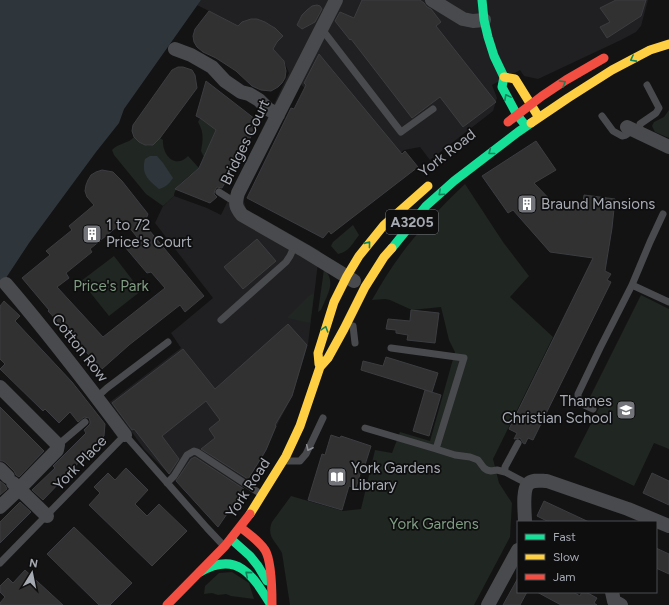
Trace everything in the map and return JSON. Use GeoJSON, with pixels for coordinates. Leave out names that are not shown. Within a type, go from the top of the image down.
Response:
{"type":"FeatureCollection","features":[{"type":"Feature","properties":{"kind":"main road"},"geometry":{"type":"LineString","coordinates":[[482,0],[484,20],[494,56],[504,77],[502,87],[517,115],[526,126]]}},
{"type":"Feature","properties":{"kind":"main road","name":"York Road"},"geometry":{"type":"LineString","coordinates":[[167,605],[228,543],[247,518],[283,461],[293,442],[320,367],[328,358],[365,287],[384,257],[426,206],[454,181],[503,143],[568,98],[612,70],[650,50],[669,44]]}},
{"type":"Feature","properties":{"kind":"main road"},"geometry":{"type":"LineString","coordinates":[[501,128],[560,84],[611,55]]}},
{"type":"Feature","properties":{"kind":"main road"},"geometry":{"type":"LineString","coordinates":[[504,77],[515,80],[539,118]]}},
{"type":"Feature","properties":{"kind":"main road","name":"York Road"},"geometry":{"type":"LineString","coordinates":[[320,367],[318,353],[320,346],[334,302],[346,276],[359,256],[384,225],[433,181]]}},
{"type":"Feature","properties":{"kind":"main road"},"geometry":{"type":"LineString","coordinates":[[240,527],[256,540],[265,551],[268,558],[271,570],[271,605]]}},
{"type":"Feature","properties":{"kind":"main road"},"geometry":{"type":"LineString","coordinates":[[228,543],[250,556],[258,566],[270,587]]}},
{"type":"Feature","properties":{"kind":"main road"},"geometry":{"type":"LineString","coordinates":[[200,572],[216,564],[227,564],[238,567],[252,576],[271,605]]}},
{"type":"Feature","properties":{"kind":"street","name":"Bridges Court"},"geometry":{"type":"LineString","coordinates":[[336,0],[235,202],[236,208],[242,215],[365,287]]}},
{"type":"Feature","properties":{"kind":"street"},"geometry":{"type":"LineString","coordinates":[[432,0],[463,19],[484,20]]}},
{"type":"Feature","properties":{"kind":"street"},"geometry":{"type":"LineString","coordinates":[[175,49],[191,55],[212,67],[225,81],[241,92],[249,94],[259,100],[268,109],[278,115]]}},
{"type":"Feature","properties":{"kind":"street"},"geometry":{"type":"LineString","coordinates":[[633,130],[669,147]]}},
{"type":"Feature","properties":{"kind":"street","name":"Cotton Row"},"geometry":{"type":"LineString","coordinates":[[6,284],[34,316],[125,435]]}},
{"type":"Feature","properties":{"kind":"street"},"geometry":{"type":"LineString","coordinates":[[0,387],[58,448],[10,480],[0,507]]}},
{"type":"Feature","properties":{"kind":"street"},"geometry":{"type":"LineString","coordinates":[[10,480],[47,516]]}},
{"type":"Feature","properties":{"kind":"street"},"geometry":{"type":"LineString","coordinates":[[525,521],[525,494],[534,482],[547,481],[628,509],[657,521]]}},
{"type":"Feature","properties":{"kind":"street"},"geometry":{"type":"LineString","coordinates":[[657,521],[669,526]]}},
{"type":"Feature","properties":{"kind":"street"},"geometry":{"type":"LineString","coordinates":[[488,605],[517,552]]}},
{"type":"Feature","properties":{"kind":"street"},"geometry":{"type":"LineString","coordinates":[[612,593],[614,601],[621,605]]}},
{"type":"Feature","properties":{"kind":"lane"},"geometry":{"type":"LineString","coordinates":[[321,28],[401,132],[432,109]]}},
{"type":"Feature","properties":{"kind":"lane"},"geometry":{"type":"LineString","coordinates":[[602,116],[613,131],[622,136],[626,135],[656,113],[659,108],[647,85]]}},
{"type":"Feature","properties":{"kind":"lane"},"geometry":{"type":"LineString","coordinates":[[219,192],[230,199],[236,200]]}},
{"type":"Feature","properties":{"kind":"lane"},"geometry":{"type":"LineString","coordinates":[[593,409],[578,402],[578,394],[632,285],[663,214]]}},
{"type":"Feature","properties":{"kind":"lane"},"geometry":{"type":"LineString","coordinates":[[221,320],[286,262],[295,245]]}},
{"type":"Feature","properties":{"kind":"lane"},"geometry":{"type":"LineString","coordinates":[[354,343],[353,326],[374,285],[375,271]]}},
{"type":"Feature","properties":{"kind":"lane"},"geometry":{"type":"LineString","coordinates":[[632,285],[669,302]]}},
{"type":"Feature","properties":{"kind":"lane"},"geometry":{"type":"LineString","coordinates":[[97,397],[168,342]]}},
{"type":"Feature","properties":{"kind":"lane"},"geometry":{"type":"LineString","coordinates":[[391,348],[464,358],[436,449]]}},
{"type":"Feature","properties":{"kind":"lane"},"geometry":{"type":"LineString","coordinates":[[283,461],[300,461],[306,454],[323,418]]}},
{"type":"Feature","properties":{"kind":"lane"},"geometry":{"type":"LineString","coordinates":[[58,448],[85,422]]}},
{"type":"Feature","properties":{"kind":"lane"},"geometry":{"type":"LineString","coordinates":[[365,428],[455,455],[470,457],[478,460],[487,470],[505,472],[534,482]]}},
{"type":"Feature","properties":{"kind":"lane","name":"York Place"},"geometry":{"type":"LineString","coordinates":[[0,563],[125,435],[207,528],[228,543]]}},
{"type":"Feature","properties":{"kind":"lane"},"geometry":{"type":"LineString","coordinates":[[505,472],[505,467],[518,443]]}},
{"type":"Feature","properties":{"kind":"lane"},"geometry":{"type":"LineString","coordinates":[[167,483],[174,476],[187,455],[194,451],[261,494]]}},
{"type":"Feature","properties":{"kind":"shaded area"},"geometry":{"type":"Polygon","coordinates":[[[0,0],[201,0],[124,109],[119,123],[29,243],[0,287],[0,0]]]}},
{"type":"Feature","properties":{"kind":"shaded area"},"geometry":{"type":"Polygon","coordinates":[[[201,0],[648,0],[641,26],[636,32],[538,79],[524,76],[520,70],[492,85],[497,98],[493,111],[430,160],[420,147],[404,150],[376,172],[300,83],[243,198],[246,209],[320,251],[308,344],[292,397],[279,421],[264,455],[218,527],[144,449],[110,402],[181,348],[171,333],[213,298],[155,223],[163,206],[174,196],[207,208],[221,215],[289,73],[284,61],[273,49],[268,48],[246,30],[197,5],[201,0]]]}},
{"type":"Feature","properties":{"kind":"shaded area"},"geometry":{"type":"Polygon","coordinates":[[[150,156],[157,156],[173,178],[167,185],[159,189],[149,180],[145,173],[145,159],[150,156]]]}},
{"type":"Feature","properties":{"kind":"green space"},"geometry":{"type":"Polygon","coordinates":[[[669,110],[669,138],[655,132],[652,126],[654,122],[664,117],[669,110]]]}},
{"type":"Feature","properties":{"kind":"green space"},"geometry":{"type":"Polygon","coordinates":[[[200,118],[216,130],[204,157],[201,151],[203,140],[202,133],[198,122],[200,118]]]}},
{"type":"Feature","properties":{"kind":"green space"},"geometry":{"type":"Polygon","coordinates":[[[134,137],[142,144],[147,145],[154,144],[160,138],[163,140],[165,152],[171,159],[178,161],[183,160],[188,156],[199,168],[180,184],[174,196],[163,206],[146,194],[114,155],[112,150],[114,148],[134,137]]]}},
{"type":"Feature","properties":{"kind":"green space","name":"York Gardens"},"geometry":{"type":"Polygon","coordinates":[[[465,184],[503,242],[529,276],[510,297],[553,337],[493,459],[499,483],[512,503],[510,537],[474,605],[290,605],[282,553],[272,539],[270,527],[291,496],[343,511],[361,509],[375,450],[392,453],[400,432],[430,441],[455,352],[449,340],[441,307],[412,310],[390,300],[372,300],[412,240],[441,207],[465,184]]]}},
{"type":"Feature","properties":{"kind":"green space"},"geometry":{"type":"Polygon","coordinates":[[[353,225],[359,235],[348,249],[338,254],[331,246],[333,242],[353,225]]]}},
{"type":"Feature","properties":{"kind":"green space","name":"Price's Park"},"geometry":{"type":"Polygon","coordinates":[[[114,256],[141,291],[109,316],[81,281],[114,256]]]}},
{"type":"Feature","properties":{"kind":"green space"},"geometry":{"type":"Polygon","coordinates":[[[324,269],[330,279],[330,289],[321,310],[318,312],[324,269]]]}},
{"type":"Feature","properties":{"kind":"green space"},"geometry":{"type":"Polygon","coordinates":[[[314,293],[310,323],[287,318],[309,296],[314,293]]]}},
{"type":"Feature","properties":{"kind":"green space"},"geometry":{"type":"Polygon","coordinates":[[[641,295],[669,309],[669,449],[654,443],[634,486],[574,457],[600,406],[588,401],[641,295]]]}},
{"type":"Feature","properties":{"kind":"green space"},"geometry":{"type":"Polygon","coordinates":[[[232,572],[249,583],[254,599],[226,594],[204,594],[205,586],[219,573],[232,572]]]}},
{"type":"Feature","properties":{"kind":"building"},"geometry":{"type":"Polygon","coordinates":[[[362,0],[420,0],[424,3],[431,9],[441,22],[436,26],[496,102],[463,127],[440,97],[412,118],[351,39],[350,40],[335,21],[340,12],[354,18],[362,0]]]}},
{"type":"Feature","properties":{"kind":"building"},"geometry":{"type":"Polygon","coordinates":[[[616,0],[646,0],[641,16],[607,38],[600,27],[610,22],[600,8],[616,0]]]}},
{"type":"Feature","properties":{"kind":"building"},"geometry":{"type":"Polygon","coordinates":[[[317,5],[322,9],[315,22],[302,29],[297,25],[302,15],[312,6],[317,5]]]}},
{"type":"Feature","properties":{"kind":"building"},"geometry":{"type":"Polygon","coordinates":[[[209,11],[238,26],[242,22],[257,19],[275,28],[283,36],[273,49],[284,61],[286,71],[285,78],[278,87],[271,91],[261,90],[252,86],[236,71],[197,47],[193,36],[195,29],[209,11]]]}},
{"type":"Feature","properties":{"kind":"building"},"geometry":{"type":"Polygon","coordinates":[[[319,54],[402,154],[405,151],[418,167],[331,234],[329,231],[323,238],[247,198],[291,108],[294,109],[306,85],[304,83],[319,54]]]}},
{"type":"Feature","properties":{"kind":"building"},"geometry":{"type":"Polygon","coordinates":[[[178,67],[192,70],[195,75],[197,88],[160,138],[153,145],[145,145],[134,137],[132,131],[133,125],[172,70],[178,67]]]}},
{"type":"Feature","properties":{"kind":"building"},"geometry":{"type":"Polygon","coordinates":[[[206,81],[255,119],[258,124],[222,188],[217,187],[215,190],[214,194],[217,197],[210,203],[175,189],[199,168],[216,130],[196,116],[206,81]]]}},
{"type":"Feature","properties":{"kind":"building"},"geometry":{"type":"Polygon","coordinates":[[[536,141],[556,170],[534,183],[557,207],[582,210],[584,195],[615,199],[605,271],[611,274],[607,280],[611,282],[533,440],[528,438],[525,444],[520,438],[514,439],[517,433],[509,429],[593,258],[550,252],[513,210],[508,213],[482,176],[536,141]]]}},
{"type":"Feature","properties":{"kind":"building"},"geometry":{"type":"Polygon","coordinates":[[[102,170],[113,172],[122,181],[148,214],[144,224],[204,296],[185,312],[180,305],[129,345],[102,369],[48,311],[49,310],[22,278],[50,255],[46,251],[72,230],[69,226],[94,205],[87,197],[85,191],[88,180],[91,175],[102,170]],[[124,221],[90,249],[92,252],[66,273],[69,278],[57,287],[103,337],[165,288],[151,272],[147,273],[125,247],[137,237],[124,221]]]}},
{"type":"Feature","properties":{"kind":"building"},"geometry":{"type":"Polygon","coordinates":[[[257,239],[276,261],[243,289],[224,267],[257,239]]]}},
{"type":"Feature","properties":{"kind":"building"},"geometry":{"type":"Polygon","coordinates":[[[4,301],[20,316],[15,321],[72,382],[105,424],[104,436],[43,500],[32,490],[55,468],[53,466],[86,433],[84,430],[90,424],[90,421],[89,418],[84,417],[78,422],[70,412],[59,423],[45,409],[43,411],[0,369],[5,364],[0,359],[0,306],[4,301]]]}},
{"type":"Feature","properties":{"kind":"building"},"geometry":{"type":"Polygon","coordinates":[[[411,310],[439,313],[435,343],[407,340],[408,335],[396,333],[396,330],[386,329],[388,319],[410,321],[411,310]]]}},
{"type":"Feature","properties":{"kind":"building"},"geometry":{"type":"Polygon","coordinates":[[[288,324],[307,345],[292,396],[275,425],[276,426],[266,450],[248,479],[201,449],[215,438],[209,429],[220,420],[206,401],[162,436],[179,459],[169,474],[134,429],[132,430],[112,403],[183,349],[215,389],[288,324]]]}},
{"type":"Feature","properties":{"kind":"building"},"geometry":{"type":"Polygon","coordinates":[[[386,357],[438,373],[432,392],[361,370],[363,361],[383,366],[386,357]]]}},
{"type":"Feature","properties":{"kind":"building"},"geometry":{"type":"Polygon","coordinates":[[[425,390],[441,395],[429,436],[413,431],[425,390]]]}},
{"type":"Feature","properties":{"kind":"building"},"geometry":{"type":"Polygon","coordinates":[[[0,407],[44,451],[19,477],[6,463],[0,461],[0,407]]]}},
{"type":"Feature","properties":{"kind":"building","name":"York Gardens Library"},"geometry":{"type":"Polygon","coordinates":[[[331,435],[340,438],[341,436],[371,446],[364,468],[362,467],[356,488],[349,486],[342,510],[308,500],[322,454],[325,455],[331,435]]]}},
{"type":"Feature","properties":{"kind":"building"},"geometry":{"type":"Polygon","coordinates":[[[195,457],[244,489],[218,527],[176,481],[191,459],[195,457]]]}},
{"type":"Feature","properties":{"kind":"building"},"geometry":{"type":"Polygon","coordinates":[[[126,468],[148,490],[135,504],[147,516],[159,504],[187,531],[152,566],[89,505],[100,493],[94,487],[108,473],[115,480],[126,468]]]}},
{"type":"Feature","properties":{"kind":"building"},"geometry":{"type":"Polygon","coordinates":[[[652,473],[669,481],[669,505],[643,493],[652,473]]]}},
{"type":"Feature","properties":{"kind":"building"},"geometry":{"type":"Polygon","coordinates":[[[0,481],[7,489],[0,495],[0,481]]]}},
{"type":"Feature","properties":{"kind":"building"},"geometry":{"type":"Polygon","coordinates":[[[544,501],[587,521],[547,521],[537,516],[544,501]]]}},
{"type":"Feature","properties":{"kind":"building"},"geometry":{"type":"Polygon","coordinates":[[[20,502],[31,512],[0,543],[0,522],[20,502]]]}},
{"type":"Feature","properties":{"kind":"building"},"geometry":{"type":"Polygon","coordinates":[[[74,527],[132,583],[110,605],[99,605],[47,554],[74,527]]]}},
{"type":"Feature","properties":{"kind":"building"},"geometry":{"type":"Polygon","coordinates":[[[657,548],[669,554],[669,574],[657,568],[657,548]]]}},
{"type":"Feature","properties":{"kind":"building"},"geometry":{"type":"Polygon","coordinates":[[[25,570],[63,605],[0,605],[5,597],[0,592],[0,586],[8,578],[13,583],[25,570]]]}},
{"type":"Feature","properties":{"kind":"building"},"geometry":{"type":"Polygon","coordinates":[[[517,580],[517,593],[526,593],[520,605],[503,605],[517,580]]]}},
{"type":"Feature","properties":{"kind":"building"},"geometry":{"type":"Polygon","coordinates":[[[539,593],[575,593],[580,596],[582,593],[588,593],[597,598],[594,603],[597,605],[561,605],[539,593]]]}},
{"type":"Feature","properties":{"kind":"traffic: fast"},"geometry":{"type":"LineString","coordinates":[[482,0],[484,20],[488,37],[494,56],[504,77],[502,87],[517,115],[526,126]]}},
{"type":"Feature","properties":{"kind":"traffic: fast"},"geometry":{"type":"LineString","coordinates":[[392,248],[426,206],[454,181],[531,123]]}},
{"type":"Feature","properties":{"kind":"traffic: fast"},"geometry":{"type":"LineString","coordinates":[[231,539],[250,556],[267,581]]}},
{"type":"Feature","properties":{"kind":"traffic: fast"},"geometry":{"type":"LineString","coordinates":[[200,572],[213,566],[225,564],[234,565],[243,569],[251,576],[271,605]]}},
{"type":"Feature","properties":{"kind":"traffic: slow"},"geometry":{"type":"LineString","coordinates":[[531,123],[612,70],[650,50],[669,44]]}},
{"type":"Feature","properties":{"kind":"traffic: slow"},"geometry":{"type":"LineString","coordinates":[[504,77],[515,79],[538,116]]}},
{"type":"Feature","properties":{"kind":"traffic: slow"},"geometry":{"type":"LineString","coordinates":[[319,364],[318,353],[334,302],[359,256],[384,225],[428,186]]}},
{"type":"Feature","properties":{"kind":"traffic: slow"},"geometry":{"type":"LineString","coordinates":[[250,514],[286,456],[300,426],[320,367],[328,358],[365,287],[384,257],[392,248]]}},
{"type":"Feature","properties":{"kind":"traffic: jam"},"geometry":{"type":"LineString","coordinates":[[508,122],[542,96],[604,58]]}},
{"type":"Feature","properties":{"kind":"traffic: jam"},"geometry":{"type":"LineString","coordinates":[[167,605],[225,546],[250,514]]}},
{"type":"Feature","properties":{"kind":"traffic: jam"},"geometry":{"type":"LineString","coordinates":[[240,527],[254,538],[265,550],[269,561],[271,576],[272,605]]}},
{"type":"Feature","properties":{"kind":"place","name":"Braund Mansions"},"geometry":{"type":"Point","coordinates":[527,204]}},
{"type":"Feature","properties":{"kind":"place","name":"1 to 72 Price's Court"},"geometry":{"type":"Point","coordinates":[92,234]}},
{"type":"Feature","properties":{"kind":"place","name":"Thames Christian School"},"geometry":{"type":"Point","coordinates":[626,410]}},
{"type":"Feature","properties":{"kind":"place","name":"York Gardens Library"},"geometry":{"type":"Point","coordinates":[337,477]}}]}
